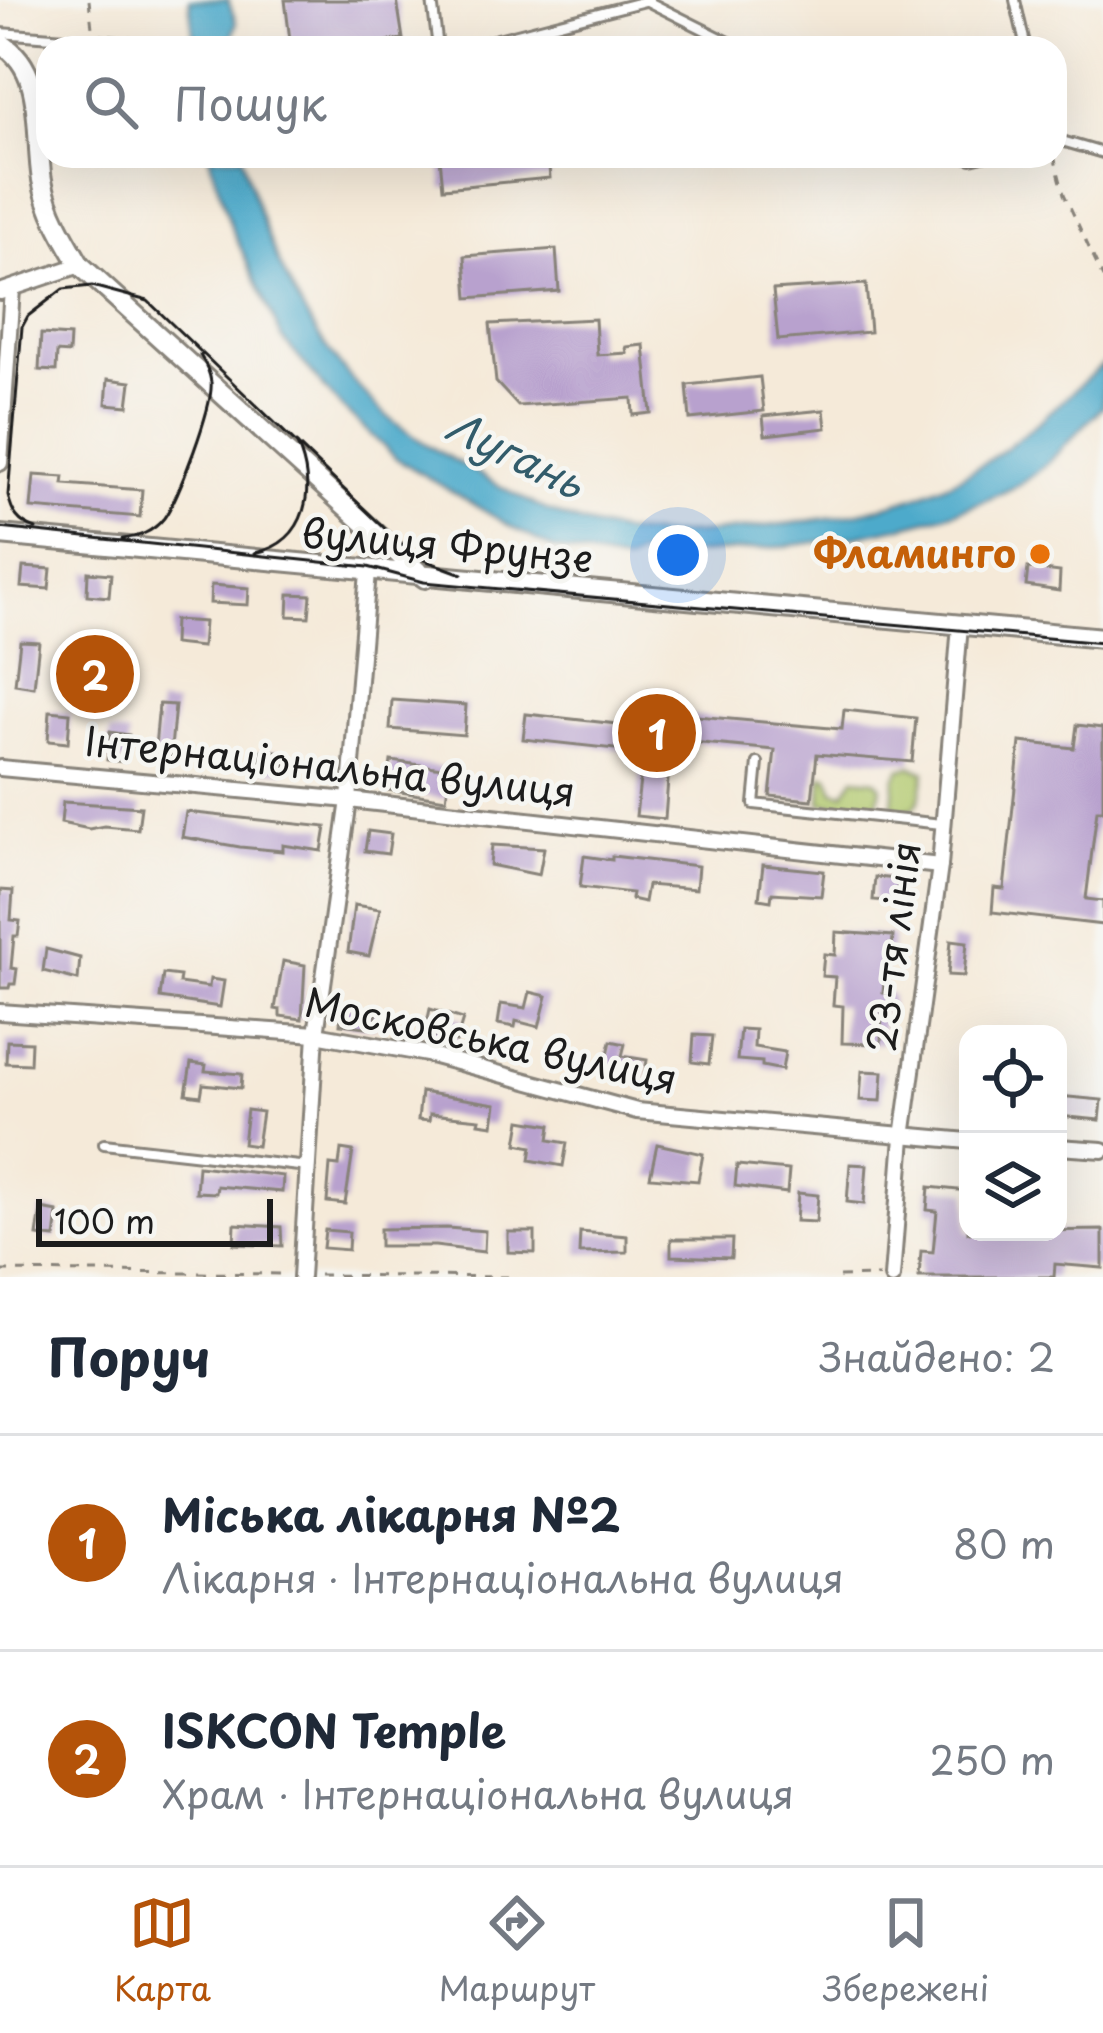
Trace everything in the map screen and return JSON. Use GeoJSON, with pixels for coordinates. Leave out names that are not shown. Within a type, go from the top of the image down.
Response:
{"type":"FeatureCollection","features":[{"type":"Feature","properties":{"kind":"street"},"geometry":{"type":"LineString","coordinates":[[0,44],[23,65],[36,125]]}},
{"type":"Feature","properties":{"kind":"street"},"geometry":{"type":"LineString","coordinates":[[43,168],[49,206],[80,266],[424,578]]}},
{"type":"Feature","properties":{"kind":"street"},"geometry":{"type":"LineString","coordinates":[[0,463],[6,290],[80,266]]}},
{"type":"Feature","properties":{"kind":"street","name":"вулиця Фрунзе"},"geometry":{"type":"LineString","coordinates":[[0,535],[1103,638]]}},
{"type":"Feature","properties":{"kind":"street"},"geometry":{"type":"LineString","coordinates":[[301,1276],[316,1034],[350,800],[368,572]]}},
{"type":"Feature","properties":{"kind":"street","name":"23-тя лінія"},"geometry":{"type":"LineString","coordinates":[[892,1276],[903,1137],[940,866],[960,626]]}},
{"type":"Feature","properties":{"kind":"street","name":"Інтернаціональна вулиця"},"geometry":{"type":"LineString","coordinates":[[0,767],[350,800],[940,866]]}},
{"type":"Feature","properties":{"kind":"street","name":"Московська вулиця"},"geometry":{"type":"LineString","coordinates":[[0,1012],[316,1034],[427,1054],[638,1111],[959,1140]]}},
{"type":"Feature","properties":{"kind":"street"},"geometry":{"type":"LineString","coordinates":[[1067,1148],[1103,1150]]}},
{"type":"Feature","properties":{"kind":"lane"},"geometry":{"type":"LineString","coordinates":[[432,0],[436,36]]}},
{"type":"Feature","properties":{"kind":"lane"},"geometry":{"type":"LineString","coordinates":[[1015,0],[1023,36]]}},
{"type":"Feature","properties":{"kind":"lane"},"geometry":{"type":"LineString","coordinates":[[510,36],[648,1],[717,36]]}},
{"type":"Feature","properties":{"kind":"lane"},"geometry":{"type":"LineString","coordinates":[[0,33],[56,36]]}},
{"type":"Feature","properties":{"kind":"lane"},"geometry":{"type":"LineString","coordinates":[[1067,142],[1103,153]]}},
{"type":"Feature","properties":{"kind":"lane"},"geometry":{"type":"LineString","coordinates":[[758,763],[754,804],[944,824]]}},
{"type":"Feature","properties":{"kind":"lane"},"geometry":{"type":"LineString","coordinates":[[104,1144],[308,1167]]}},
{"type":"Feature","properties":{"kind":"path"},"geometry":{"type":"LineString","coordinates":[[89,0],[94,36]]}},
{"type":"Feature","properties":{"kind":"path"},"geometry":{"type":"LineString","coordinates":[[1057,168],[1064,194],[1103,278]]}},
{"type":"Feature","properties":{"kind":"path"},"geometry":{"type":"LineString","coordinates":[[0,1271],[509,1277]]}},
{"type":"Feature","properties":{"kind":"path"},"geometry":{"type":"LineString","coordinates":[[838,1277],[892,1276]]}},
{"type":"Feature","properties":{"kind":"green space"},"geometry":{"type":"Polygon","coordinates":[[[911,766],[925,772],[920,799],[913,809],[897,810],[893,805],[895,779],[900,769],[911,766]]]}},
{"type":"Feature","properties":{"kind":"green space"},"geometry":{"type":"Polygon","coordinates":[[[822,776],[829,776],[834,791],[844,793],[854,778],[875,780],[881,786],[877,808],[821,803],[822,776]]]}},
{"type":"Feature","properties":{"kind":"water"},"geometry":{"type":"Polygon","coordinates":[[[189,0],[228,0],[236,22],[232,36],[194,36],[189,0]]]}},
{"type":"Feature","properties":{"kind":"water"},"geometry":{"type":"Polygon","coordinates":[[[213,168],[246,168],[295,296],[335,359],[386,415],[431,447],[547,510],[621,532],[694,534],[792,523],[866,511],[914,497],[999,453],[1103,364],[1103,407],[1023,482],[984,501],[889,529],[783,547],[638,555],[626,563],[554,549],[397,459],[338,404],[282,338],[231,227],[213,168]]]}},
{"type":"Feature","properties":{"kind":"building"},"geometry":{"type":"Polygon","coordinates":[[[285,0],[397,0],[403,36],[290,36],[285,0]]]}},
{"type":"Feature","properties":{"kind":"building"},"geometry":{"type":"Polygon","coordinates":[[[441,168],[549,168],[550,178],[443,188],[441,168]]]}},
{"type":"Feature","properties":{"kind":"building"},"geometry":{"type":"Polygon","coordinates":[[[556,249],[559,291],[468,298],[465,256],[556,249]]]}},
{"type":"Feature","properties":{"kind":"building"},"geometry":{"type":"Polygon","coordinates":[[[866,284],[870,332],[778,340],[773,290],[866,284]]]}},
{"type":"Feature","properties":{"kind":"building"},"geometry":{"type":"Polygon","coordinates":[[[595,319],[597,355],[627,353],[626,347],[644,345],[651,413],[633,415],[632,398],[518,406],[496,382],[490,324],[595,319]]]}},
{"type":"Feature","properties":{"kind":"building"},"geometry":{"type":"Polygon","coordinates":[[[41,334],[70,336],[69,353],[57,352],[56,371],[39,370],[41,334]]]}},
{"type":"Feature","properties":{"kind":"building"},"geometry":{"type":"Polygon","coordinates":[[[760,377],[764,411],[690,419],[687,385],[760,377]]]}},
{"type":"Feature","properties":{"kind":"building"},"geometry":{"type":"Polygon","coordinates":[[[108,379],[131,382],[128,406],[106,404],[108,379]]]}},
{"type":"Feature","properties":{"kind":"building"},"geometry":{"type":"Polygon","coordinates":[[[824,410],[826,428],[765,435],[763,416],[824,410]]]}},
{"type":"Feature","properties":{"kind":"building"},"geometry":{"type":"Polygon","coordinates":[[[34,475],[64,477],[63,484],[142,490],[140,517],[31,508],[34,475]]]}},
{"type":"Feature","properties":{"kind":"building"},"geometry":{"type":"Polygon","coordinates":[[[23,567],[51,569],[49,589],[21,587],[23,567]]]}},
{"type":"Feature","properties":{"kind":"building"},"geometry":{"type":"Polygon","coordinates":[[[1028,568],[1060,572],[1059,591],[1026,586],[1028,568]]]}},
{"type":"Feature","properties":{"kind":"building"},"geometry":{"type":"Polygon","coordinates":[[[88,572],[111,574],[109,597],[87,595],[88,572]]]}},
{"type":"Feature","properties":{"kind":"building"},"geometry":{"type":"Polygon","coordinates":[[[211,585],[249,588],[248,605],[210,603],[211,585]]]}},
{"type":"Feature","properties":{"kind":"building"},"geometry":{"type":"Polygon","coordinates":[[[289,594],[311,595],[309,617],[288,616],[289,594]]]}},
{"type":"Feature","properties":{"kind":"building"},"geometry":{"type":"Polygon","coordinates":[[[174,620],[204,622],[202,647],[173,644],[174,620]]]}},
{"type":"Feature","properties":{"kind":"building"},"geometry":{"type":"Polygon","coordinates":[[[20,641],[39,642],[34,687],[15,684],[20,641]]]}},
{"type":"Feature","properties":{"kind":"building"},"geometry":{"type":"Polygon","coordinates":[[[84,659],[109,662],[107,688],[81,686],[84,659]]]}},
{"type":"Feature","properties":{"kind":"building"},"geometry":{"type":"Polygon","coordinates":[[[649,690],[676,693],[674,714],[842,729],[844,710],[916,718],[912,762],[817,754],[812,800],[770,796],[775,750],[671,740],[665,819],[636,816],[643,752],[523,739],[526,714],[645,727],[649,690]]]}},
{"type":"Feature","properties":{"kind":"building"},"geometry":{"type":"Polygon","coordinates":[[[392,700],[466,705],[464,735],[390,729],[392,700]]]}},
{"type":"Feature","properties":{"kind":"building"},"geometry":{"type":"Polygon","coordinates":[[[159,704],[175,705],[170,759],[154,758],[159,704]]]}},
{"type":"Feature","properties":{"kind":"building"},"geometry":{"type":"Polygon","coordinates":[[[50,711],[70,713],[68,743],[48,741],[50,711]]]}},
{"type":"Feature","properties":{"kind":"building"},"geometry":{"type":"Polygon","coordinates":[[[1077,725],[1103,728],[1103,810],[1097,810],[1086,899],[1103,901],[1103,925],[992,912],[994,888],[1004,889],[1020,742],[1074,748],[1077,725]]]}},
{"type":"Feature","properties":{"kind":"building"},"geometry":{"type":"Polygon","coordinates":[[[110,732],[129,735],[125,762],[107,760],[110,732]]]}},
{"type":"Feature","properties":{"kind":"building"},"geometry":{"type":"Polygon","coordinates":[[[261,750],[287,752],[285,772],[259,770],[261,750]]]}},
{"type":"Feature","properties":{"kind":"building"},"geometry":{"type":"Polygon","coordinates":[[[391,761],[450,769],[446,799],[387,790],[391,761]]]}},
{"type":"Feature","properties":{"kind":"building"},"geometry":{"type":"Polygon","coordinates":[[[63,802],[141,807],[138,829],[89,829],[61,823],[63,802]]]}},
{"type":"Feature","properties":{"kind":"building"},"geometry":{"type":"Polygon","coordinates":[[[186,812],[326,827],[322,851],[283,845],[283,851],[240,847],[182,837],[186,812]]]}},
{"type":"Feature","properties":{"kind":"building"},"geometry":{"type":"Polygon","coordinates":[[[368,831],[391,834],[388,854],[365,851],[368,831]]]}},
{"type":"Feature","properties":{"kind":"building"},"geometry":{"type":"Polygon","coordinates":[[[492,845],[544,848],[539,875],[490,865],[492,845]]]}},
{"type":"Feature","properties":{"kind":"building"},"geometry":{"type":"Polygon","coordinates":[[[584,856],[698,866],[696,889],[647,885],[644,902],[631,899],[632,893],[580,887],[584,856]]]}},
{"type":"Feature","properties":{"kind":"building"},"geometry":{"type":"Polygon","coordinates":[[[763,865],[824,871],[821,896],[772,893],[771,901],[759,899],[763,865]]]}},
{"type":"Feature","properties":{"kind":"building"},"geometry":{"type":"Polygon","coordinates":[[[875,877],[898,879],[896,902],[873,900],[875,877]]]}},
{"type":"Feature","properties":{"kind":"building"},"geometry":{"type":"Polygon","coordinates":[[[0,890],[13,891],[11,920],[20,921],[11,968],[17,969],[15,984],[9,988],[0,988],[0,890]]]}},
{"type":"Feature","properties":{"kind":"building"},"geometry":{"type":"Polygon","coordinates":[[[354,905],[380,909],[369,956],[348,952],[354,905]]]}},
{"type":"Feature","properties":{"kind":"building"},"geometry":{"type":"Polygon","coordinates":[[[836,932],[893,936],[892,950],[887,949],[883,993],[892,994],[891,1010],[882,1009],[881,1044],[842,1043],[843,1006],[833,1005],[835,977],[822,976],[824,954],[835,955],[836,932]]]}},
{"type":"Feature","properties":{"kind":"building"},"geometry":{"type":"Polygon","coordinates":[[[951,940],[967,942],[964,976],[948,975],[951,940]]]}},
{"type":"Feature","properties":{"kind":"building"},"geometry":{"type":"Polygon","coordinates":[[[46,949],[80,958],[78,980],[43,971],[46,949]]]}},
{"type":"Feature","properties":{"kind":"building"},"geometry":{"type":"Polygon","coordinates":[[[283,961],[305,965],[302,1019],[280,1016],[275,1009],[283,961]]]}},
{"type":"Feature","properties":{"kind":"building"},"geometry":{"type":"Polygon","coordinates":[[[163,974],[180,976],[179,983],[209,987],[210,979],[224,981],[220,1007],[160,998],[163,974]]]}},
{"type":"Feature","properties":{"kind":"building"},"geometry":{"type":"Polygon","coordinates":[[[530,992],[547,996],[539,1027],[516,1021],[515,1027],[498,1024],[501,1004],[526,1008],[530,992]]]}},
{"type":"Feature","properties":{"kind":"building"},"geometry":{"type":"Polygon","coordinates":[[[342,1005],[377,1010],[375,1028],[340,1024],[342,1005]]]}},
{"type":"Feature","properties":{"kind":"building"},"geometry":{"type":"Polygon","coordinates":[[[430,1009],[463,1019],[456,1042],[425,1033],[430,1009]]]}},
{"type":"Feature","properties":{"kind":"building"},"geometry":{"type":"Polygon","coordinates":[[[740,1029],[755,1030],[754,1047],[785,1052],[782,1070],[737,1060],[740,1029]]]}},
{"type":"Feature","properties":{"kind":"building"},"geometry":{"type":"Polygon","coordinates":[[[694,1035],[712,1036],[709,1064],[692,1062],[694,1035]]]}},
{"type":"Feature","properties":{"kind":"building"},"geometry":{"type":"Polygon","coordinates":[[[7,1041],[31,1042],[30,1064],[6,1063],[7,1041]]]}},
{"type":"Feature","properties":{"kind":"building"},"geometry":{"type":"Polygon","coordinates":[[[611,1041],[625,1044],[622,1056],[647,1060],[643,1084],[628,1081],[629,1072],[605,1067],[611,1041]]]}},
{"type":"Feature","properties":{"kind":"building"},"geometry":{"type":"Polygon","coordinates":[[[191,1063],[206,1065],[205,1071],[242,1074],[241,1088],[203,1084],[201,1096],[186,1094],[191,1063]]]}},
{"type":"Feature","properties":{"kind":"building"},"geometry":{"type":"Polygon","coordinates":[[[862,1071],[883,1072],[881,1101],[860,1100],[862,1071]]]}},
{"type":"Feature","properties":{"kind":"building"},"geometry":{"type":"Polygon","coordinates":[[[421,1092],[496,1104],[493,1125],[479,1123],[480,1119],[430,1114],[429,1121],[418,1120],[421,1092]]]}},
{"type":"Feature","properties":{"kind":"building"},"geometry":{"type":"Polygon","coordinates":[[[1067,1097],[1102,1100],[1100,1120],[1067,1117],[1067,1097]]]}},
{"type":"Feature","properties":{"kind":"building"},"geometry":{"type":"Polygon","coordinates":[[[247,1110],[262,1112],[257,1146],[243,1144],[247,1110]]]}},
{"type":"Feature","properties":{"kind":"building"},"geometry":{"type":"Polygon","coordinates":[[[521,1120],[551,1125],[549,1140],[567,1143],[563,1166],[530,1160],[532,1147],[517,1144],[521,1120]]]}},
{"type":"Feature","properties":{"kind":"building"},"geometry":{"type":"Polygon","coordinates":[[[657,1144],[703,1154],[698,1181],[650,1177],[657,1144]]]}},
{"type":"Feature","properties":{"kind":"building"},"geometry":{"type":"Polygon","coordinates":[[[341,1149],[353,1151],[345,1204],[327,1202],[330,1165],[339,1166],[341,1149]]]}},
{"type":"Feature","properties":{"kind":"building"},"geometry":{"type":"Polygon","coordinates":[[[850,1164],[867,1165],[864,1204],[847,1202],[850,1164]]]}},
{"type":"Feature","properties":{"kind":"building"},"geometry":{"type":"Polygon","coordinates":[[[737,1165],[789,1170],[787,1193],[735,1186],[737,1165]]]}},
{"type":"Feature","properties":{"kind":"building"},"geometry":{"type":"Polygon","coordinates":[[[198,1166],[283,1176],[282,1192],[217,1186],[216,1193],[196,1192],[198,1166]]]}},
{"type":"Feature","properties":{"kind":"building"},"geometry":{"type":"Polygon","coordinates":[[[929,1187],[959,1190],[959,1241],[1067,1241],[1067,1231],[1103,1230],[1103,1268],[1055,1264],[1054,1277],[919,1277],[921,1251],[933,1252],[937,1211],[927,1210],[929,1187]]]}},
{"type":"Feature","properties":{"kind":"building"},"geometry":{"type":"Polygon","coordinates":[[[798,1193],[818,1195],[816,1222],[796,1221],[798,1193]]]}},
{"type":"Feature","properties":{"kind":"building"},"geometry":{"type":"Polygon","coordinates":[[[41,1209],[58,1212],[55,1238],[37,1236],[41,1209]]]}},
{"type":"Feature","properties":{"kind":"building"},"geometry":{"type":"Polygon","coordinates":[[[235,1224],[281,1227],[282,1246],[234,1244],[235,1224]]]}},
{"type":"Feature","properties":{"kind":"building"},"geometry":{"type":"Polygon","coordinates":[[[380,1229],[485,1231],[484,1252],[380,1246],[380,1229]]]}},
{"type":"Feature","properties":{"kind":"building"},"geometry":{"type":"Polygon","coordinates":[[[325,1230],[349,1232],[348,1250],[323,1248],[325,1230]]]}},
{"type":"Feature","properties":{"kind":"building"},"geometry":{"type":"Polygon","coordinates":[[[508,1232],[535,1232],[535,1253],[508,1252],[508,1232]]]}},
{"type":"Feature","properties":{"kind":"building"},"geometry":{"type":"Polygon","coordinates":[[[580,1232],[627,1236],[627,1252],[579,1253],[580,1232]]]}},
{"type":"Feature","properties":{"kind":"building"},"geometry":{"type":"Polygon","coordinates":[[[671,1239],[732,1239],[731,1258],[671,1256],[671,1239]]]}},
{"type":"Feature","properties":{"kind":"tram line"},"geometry":{"type":"LineString","coordinates":[[36,529],[17,516],[8,495],[22,327],[28,316],[63,289],[92,286],[148,301],[403,546],[419,558],[462,574]]}},
{"type":"Feature","properties":{"kind":"tram line"},"geometry":{"type":"LineString","coordinates":[[122,539],[155,527],[178,492],[210,393],[210,375],[200,355]]}},
{"type":"Feature","properties":{"kind":"tram line"},"geometry":{"type":"LineString","coordinates":[[255,553],[287,537],[303,511],[306,478],[297,444]]}},
{"type":"Feature","properties":{"kind":"tram line"},"geometry":{"type":"LineString","coordinates":[[0,528],[368,567],[424,582],[1103,643]]}},
{"type":"Feature","properties":{"kind":"place","name":"Фламинго"},"geometry":{"type":"Point","coordinates":[1040,554]}},
{"type":"Feature","properties":{"kind":"place","name":"ISKCON Temple"},"geometry":{"type":"Point","coordinates":[95,674]}},
{"type":"Feature","properties":{"kind":"place","name":"Міська лікарня №2"},"geometry":{"type":"Point","coordinates":[657,733]}},
{"type":"Feature","properties":{"kind":"water label","name":"Лугань"},"geometry":{"type":"Point","coordinates":[515,455]}}]}
